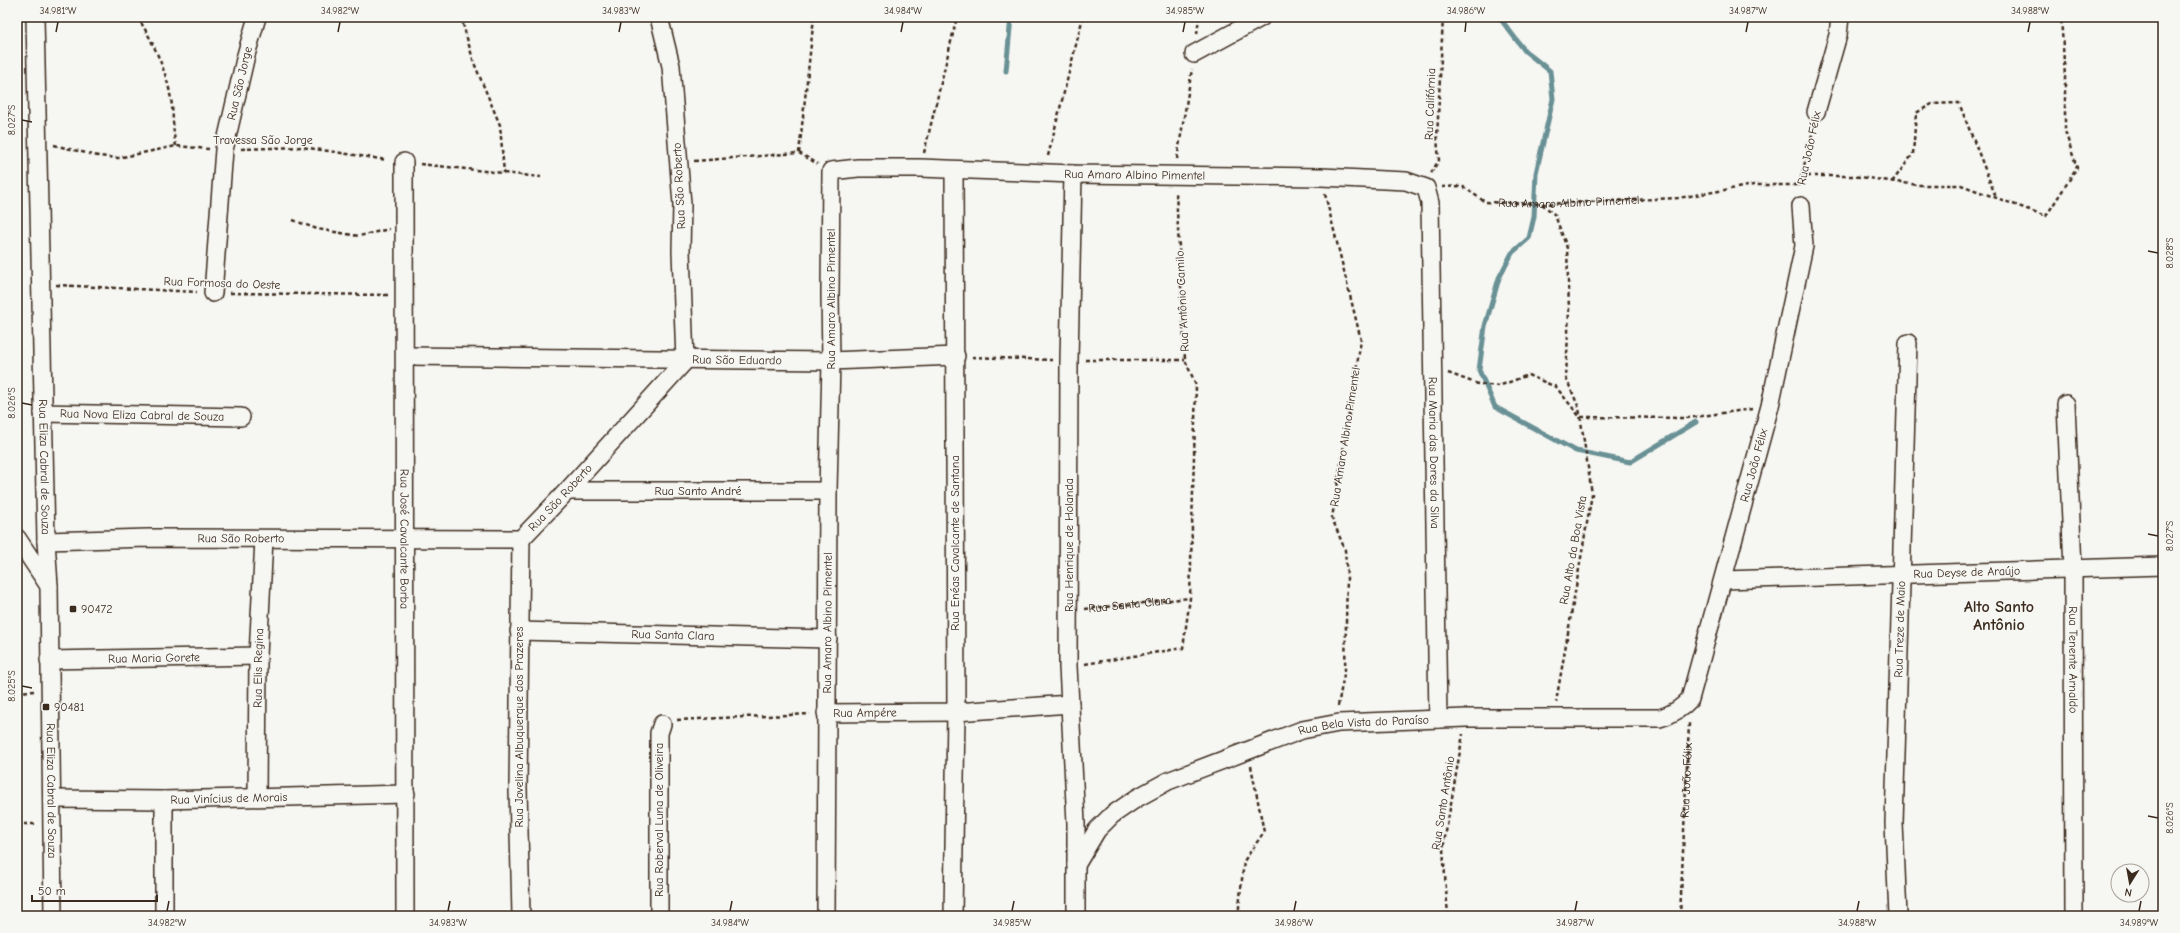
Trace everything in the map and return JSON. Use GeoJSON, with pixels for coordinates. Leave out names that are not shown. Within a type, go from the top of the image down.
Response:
{"type":"FeatureCollection","features":[{"type":"Feature","properties":{"kind":"street","name":"Rua Eliza Cabral de Souza"},"geometry":{"type":"LineString","coordinates":[[35,17],[46,541],[49,586],[53,916]]}},
{"type":"Feature","properties":{"kind":"street","name":"Rua São Jorge"},"geometry":{"type":"LineString","coordinates":[[213,293],[224,150],[246,55],[258,17]]}},
{"type":"Feature","properties":{"kind":"street","name":"Rua São Roberto"},"geometry":{"type":"LineString","coordinates":[[46,541],[148,538],[521,538],[567,491],[685,361],[681,251],[682,204],[677,162],[671,66],[659,17]]}},
{"type":"Feature","properties":{"kind":"street"},"geometry":{"type":"LineString","coordinates":[[1194,54],[1262,17]]}},
{"type":"Feature","properties":{"kind":"street","name":"Rua João Félix"},"geometry":{"type":"LineString","coordinates":[[1816,112],[1838,35],[1840,17]]}},
{"type":"Feature","properties":{"kind":"street","name":"Rua José Cavalcante Borba"},"geometry":{"type":"LineString","coordinates":[[404,162],[405,225],[403,295],[406,356],[404,537],[406,794],[405,916]]}},
{"type":"Feature","properties":{"kind":"street","name":"Rua Amaro Albino Pimentel"},"geometry":{"type":"LineString","coordinates":[[826,916],[828,491],[832,361],[830,295],[831,171],[858,168],[920,168],[1073,174],[1320,177],[1406,181],[1426,188]]}},
{"type":"Feature","properties":{"kind":"street","name":"Rua Enéas Cavalcante de Santana"},"geometry":{"type":"LineString","coordinates":[[953,916],[956,712],[956,356],[954,170]]}},
{"type":"Feature","properties":{"kind":"street","name":"Rua Henrique de Holanda"},"geometry":{"type":"LineString","coordinates":[[1073,174],[1069,361],[1068,666],[1076,823],[1076,916]]}},
{"type":"Feature","properties":{"kind":"street","name":"Rua Maria das Dores da Silva"},"geometry":{"type":"LineString","coordinates":[[1426,188],[1430,203],[1438,718]]}},
{"type":"Feature","properties":{"kind":"street","name":"Rua João Félix"},"geometry":{"type":"LineString","coordinates":[[1690,698],[1724,580],[1770,406],[1804,246],[1801,206]]}},
{"type":"Feature","properties":{"kind":"street","name":"Rua Treze de Maio"},"geometry":{"type":"LineString","coordinates":[[1898,916],[1894,823],[1900,576],[1908,343]]}},
{"type":"Feature","properties":{"kind":"street","name":"Rua São Eduardo"},"geometry":{"type":"LineString","coordinates":[[406,356],[685,361],[832,361],[956,356]]}},
{"type":"Feature","properties":{"kind":"street","name":"Rua Tenente Arnaldo"},"geometry":{"type":"LineString","coordinates":[[2066,404],[2073,569],[2074,916]]}},
{"type":"Feature","properties":{"kind":"street","name":"Rua Nova Eliza Cabral de Souza"},"geometry":{"type":"LineString","coordinates":[[44,413],[241,417]]}},
{"type":"Feature","properties":{"kind":"street","name":"Rua Santo André"},"geometry":{"type":"LineString","coordinates":[[567,491],[828,491]]}},
{"type":"Feature","properties":{"kind":"street"},"geometry":{"type":"LineString","coordinates":[[17,538],[49,586]]}},
{"type":"Feature","properties":{"kind":"street","name":"Rua Jovelina Albuquerque dos Prazeres"},"geometry":{"type":"LineString","coordinates":[[521,538],[518,788],[521,916]]}},
{"type":"Feature","properties":{"kind":"street","name":"Rua Elis Regina"},"geometry":{"type":"LineString","coordinates":[[257,797],[258,656],[264,539]]}},
{"type":"Feature","properties":{"kind":"street","name":"Rua Deyse de Araújo"},"geometry":{"type":"LineString","coordinates":[[1724,580],[1900,576],[2163,566]]}},
{"type":"Feature","properties":{"kind":"street","name":"Rua Santa Clara"},"geometry":{"type":"LineString","coordinates":[[519,631],[828,639]]}},
{"type":"Feature","properties":{"kind":"street","name":"Rua Maria Gorete"},"geometry":{"type":"LineString","coordinates":[[49,660],[258,656]]}},
{"type":"Feature","properties":{"kind":"street","name":"Rua Bela Vista do Paraíso"},"geometry":{"type":"LineString","coordinates":[[1076,865],[1097,830],[1112,815],[1137,798],[1168,781],[1302,730],[1339,723],[1438,718],[1660,718],[1673,714],[1690,698]]}},
{"type":"Feature","properties":{"kind":"street","name":"Rua Ampére"},"geometry":{"type":"LineString","coordinates":[[826,714],[956,712],[1070,704]]}},
{"type":"Feature","properties":{"kind":"street","name":"Rua Roberval Luna de Oliveira"},"geometry":{"type":"LineString","coordinates":[[659,916],[659,733],[662,724]]}},
{"type":"Feature","properties":{"kind":"street","name":"Rua Vinícius de Morais"},"geometry":{"type":"LineString","coordinates":[[52,799],[164,800],[406,794]]}},
{"type":"Feature","properties":{"kind":"street"},"geometry":{"type":"LineString","coordinates":[[164,800],[164,916]]}},
{"type":"Feature","properties":{"kind":"path"},"geometry":{"type":"LineString","coordinates":[[138,17],[148,32],[170,93],[172,129],[176,146]]}},
{"type":"Feature","properties":{"kind":"path"},"geometry":{"type":"LineString","coordinates":[[461,17],[474,63],[500,125],[504,173]]}},
{"type":"Feature","properties":{"kind":"path"},"geometry":{"type":"LineString","coordinates":[[799,153],[814,17]]}},
{"type":"Feature","properties":{"kind":"path"},"geometry":{"type":"LineString","coordinates":[[920,168],[957,17]]}},
{"type":"Feature","properties":{"kind":"path"},"geometry":{"type":"LineString","coordinates":[[1044,172],[1083,17]]}},
{"type":"Feature","properties":{"kind":"path","name":"Rua Califórnia"},"geometry":{"type":"LineString","coordinates":[[1426,188],[1430,175],[1439,160],[1437,138],[1443,17]]}},
{"type":"Feature","properties":{"kind":"path"},"geometry":{"type":"LineString","coordinates":[[1800,176],[1852,176],[1918,185],[1961,185],[2046,216],[2077,168],[2065,131],[2065,77],[2061,17]]}},
{"type":"Feature","properties":{"kind":"path","name":"Rua Antônio Camilo"},"geometry":{"type":"LineString","coordinates":[[1068,666],[1183,648],[1190,598],[1196,385],[1185,360],[1175,175],[1194,54]]}},
{"type":"Feature","properties":{"kind":"path"},"geometry":{"type":"LineString","coordinates":[[1892,182],[1913,154],[1916,113],[1932,104],[1959,103],[1996,198]]}},
{"type":"Feature","properties":{"kind":"path","name":"Rua João Félix"},"geometry":{"type":"LineString","coordinates":[[1801,206],[1799,185],[1800,176],[1811,140],[1816,112]]}},
{"type":"Feature","properties":{"kind":"path","name":"Travessa São Jorge"},"geometry":{"type":"LineString","coordinates":[[58,146],[98,156],[118,158],[176,146],[224,150],[302,147],[404,162],[541,177]]}},
{"type":"Feature","properties":{"kind":"path"},"geometry":{"type":"LineString","coordinates":[[677,162],[799,153],[831,171]]}},
{"type":"Feature","properties":{"kind":"path","name":"Rua Amaro Albino Pimentel"},"geometry":{"type":"LineString","coordinates":[[1320,177],[1361,340],[1332,518],[1345,550],[1348,576],[1346,669],[1337,711],[1339,723]]}},
{"type":"Feature","properties":{"kind":"path","name":"Rua Amaro Albino Pimentel"},"geometry":{"type":"LineString","coordinates":[[1426,188],[1462,186],[1485,202],[1542,204],[1678,198],[1754,185],[1799,185]]}},
{"type":"Feature","properties":{"kind":"path","name":"Rua Alto da Boa Vista"},"geometry":{"type":"LineString","coordinates":[[1542,204],[1556,215],[1567,248],[1569,310],[1566,378],[1579,408],[1592,494],[1553,717]]}},
{"type":"Feature","properties":{"kind":"path"},"geometry":{"type":"LineString","coordinates":[[293,220],[316,229],[359,236],[405,225]]}},
{"type":"Feature","properties":{"kind":"path","name":"Rua Formosa do Oeste"},"geometry":{"type":"LineString","coordinates":[[41,284],[213,293],[403,295]]}},
{"type":"Feature","properties":{"kind":"path"},"geometry":{"type":"LineString","coordinates":[[956,356],[1069,361],[1146,359],[1185,360]]}},
{"type":"Feature","properties":{"kind":"path"},"geometry":{"type":"LineString","coordinates":[[1433,367],[1482,385],[1499,386],[1528,375],[1556,387],[1580,417],[1687,418],[1770,406]]}},
{"type":"Feature","properties":{"kind":"path","name":"Rua Santa Clara"},"geometry":{"type":"LineString","coordinates":[[1069,611],[1190,598]]}},
{"type":"Feature","properties":{"kind":"path","name":"Rua João Félix"},"geometry":{"type":"LineString","coordinates":[[1680,916],[1690,698]]}},
{"type":"Feature","properties":{"kind":"path","name":"Rua Ampére"},"geometry":{"type":"LineString","coordinates":[[662,724],[670,720],[826,714]]}},
{"type":"Feature","properties":{"kind":"path","name":"Rua Santo Antônio"},"geometry":{"type":"LineString","coordinates":[[1448,916],[1443,849],[1466,718]]}},
{"type":"Feature","properties":{"kind":"path"},"geometry":{"type":"LineString","coordinates":[[1238,916],[1244,861],[1264,832],[1249,751]]}},
{"type":"Feature","properties":{"kind":"waterway"},"geometry":{"type":"LineString","coordinates":[[1006,71],[1011,17]]}},
{"type":"Feature","properties":{"kind":"waterway"},"geometry":{"type":"LineString","coordinates":[[1499,17],[1525,51],[1550,71],[1553,99],[1536,173],[1534,217],[1529,238],[1512,253],[1499,278],[1485,326],[1479,370],[1495,407],[1576,451],[1630,462],[1696,422]]}},
{"type":"Feature","properties":{"kind":"place","name":"90472"},"geometry":{"type":"Point","coordinates":[73,609]}},
{"type":"Feature","properties":{"kind":"place","name":"90481"},"geometry":{"type":"Point","coordinates":[46,707]}},
{"type":"Feature","properties":{"kind":"district","name":"Alto Santo Antônio"},"geometry":{"type":"Point","coordinates":[1999,615]}}]}
